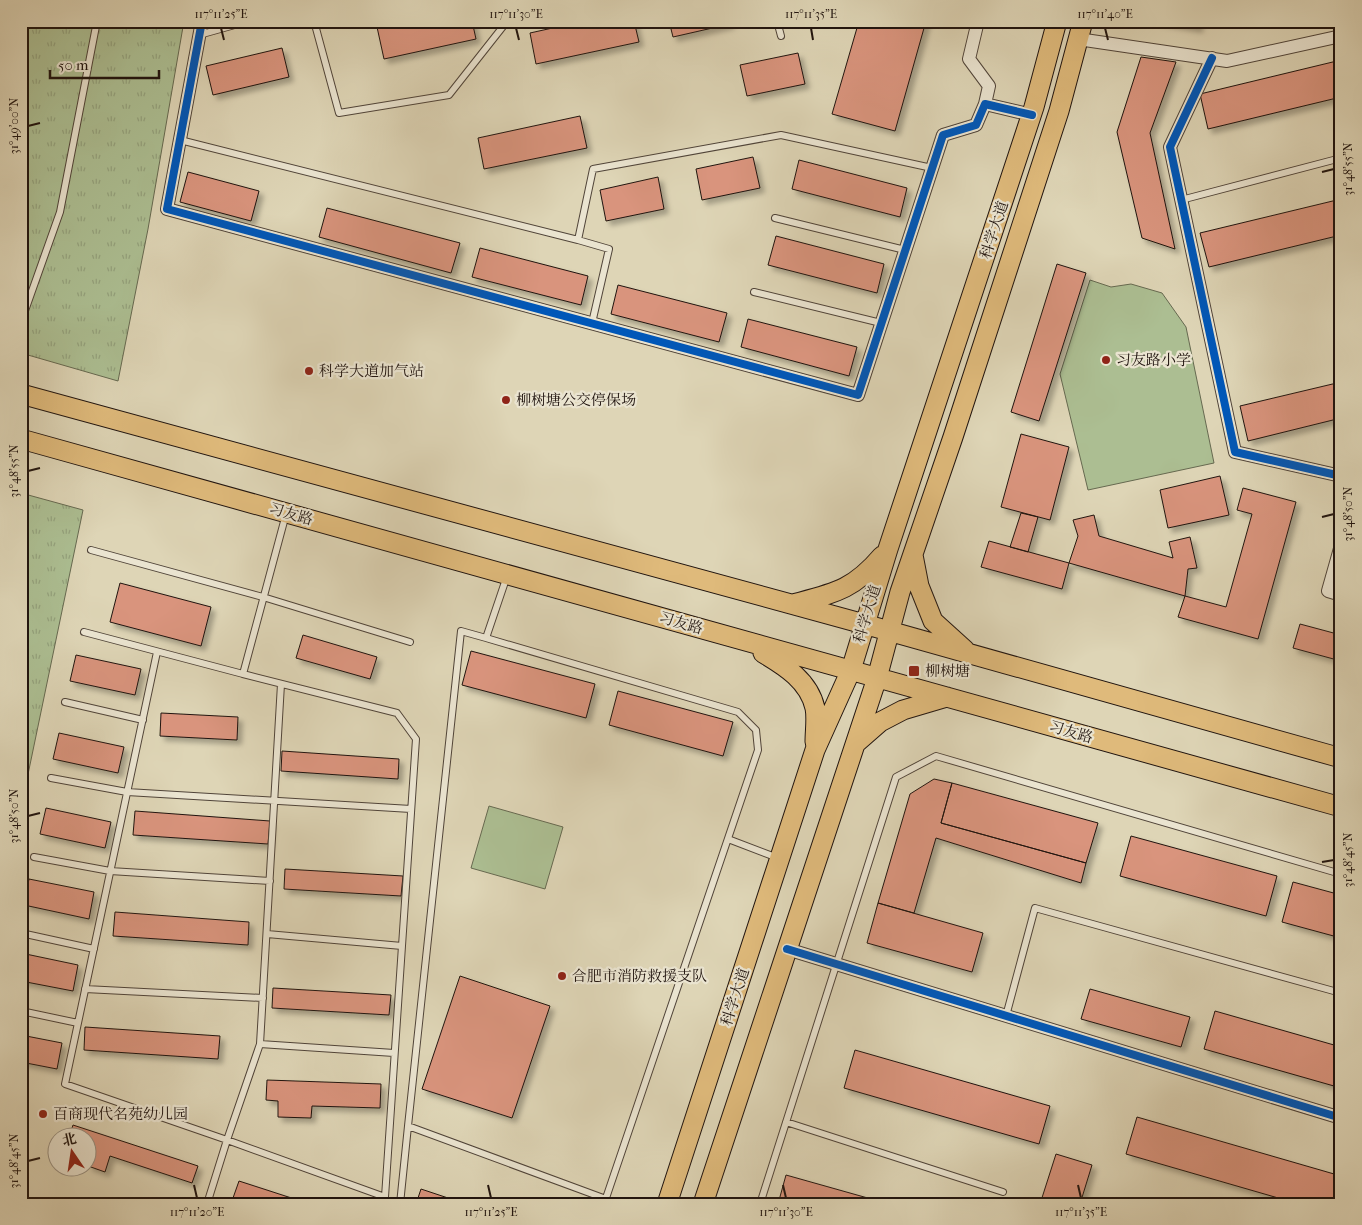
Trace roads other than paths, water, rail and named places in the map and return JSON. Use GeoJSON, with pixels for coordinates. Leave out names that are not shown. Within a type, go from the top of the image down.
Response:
{"type":"FeatureCollection","features":[{"type":"Feature","properties":{"kind":"main road","name":"科学大道"},"geometry":{"type":"LineString","coordinates":[[668,1204],[815,750],[850,670],[888,549],[1032,115],[1057,21]]}},
{"type":"Feature","properties":{"kind":"main road","name":"科学大道"},"geometry":{"type":"LineString","coordinates":[[703,1204],[877,678],[913,553],[953,437],[1059,111],[1080,30]]}},
{"type":"Feature","properties":{"kind":"main road"},"geometry":{"type":"LineString","coordinates":[[21,394],[890,631],[1341,758]]}},
{"type":"Feature","properties":{"kind":"main road","name":"习友路"},"geometry":{"type":"LineString","coordinates":[[21,439],[1341,807]]}},
{"type":"Feature","properties":{"kind":"main road"},"geometry":{"type":"LineString","coordinates":[[792,604],[835,593],[865,576],[888,549]]}},
{"type":"Feature","properties":{"kind":"main road"},"geometry":{"type":"LineString","coordinates":[[913,553],[919,586],[933,621],[968,653]]}},
{"type":"Feature","properties":{"kind":"main road"},"geometry":{"type":"LineString","coordinates":[[738,639],[790,669],[811,694],[815,709],[815,750]]}},
{"type":"Feature","properties":{"kind":"main road"},"geometry":{"type":"LineString","coordinates":[[855,744],[880,722],[903,710],[947,697]]}},
{"type":"Feature","properties":{"kind":"street"},"geometry":{"type":"LineString","coordinates":[[202,21],[167,210],[858,395],[942,135],[976,125],[985,104],[989,86],[969,60],[978,21]]}},
{"type":"Feature","properties":{"kind":"street"},"geometry":{"type":"LineString","coordinates":[[1080,30],[1226,60],[1341,36]]}},
{"type":"Feature","properties":{"kind":"street"},"geometry":{"type":"LineString","coordinates":[[1212,58],[1170,147],[1235,452],[1341,476]]}},
{"type":"Feature","properties":{"kind":"street"},"geometry":{"type":"LineString","coordinates":[[985,104],[1032,115]]}},
{"type":"Feature","properties":{"kind":"street"},"geometry":{"type":"LineString","coordinates":[[1341,545],[1328,591],[1341,595]]}},
{"type":"Feature","properties":{"kind":"street"},"geometry":{"type":"LineString","coordinates":[[787,949],[1341,1118]]}},
{"type":"Feature","properties":{"kind":"lane"},"geometry":{"type":"LineString","coordinates":[[21,322],[60,212],[97,21]]}},
{"type":"Feature","properties":{"kind":"lane"},"geometry":{"type":"LineString","coordinates":[[199,35],[249,21]]}},
{"type":"Feature","properties":{"kind":"lane"},"geometry":{"type":"LineString","coordinates":[[314,21],[339,113],[449,95],[505,24],[516,21]]}},
{"type":"Feature","properties":{"kind":"lane"},"geometry":{"type":"LineString","coordinates":[[777,21],[781,36]]}},
{"type":"Feature","properties":{"kind":"lane"},"geometry":{"type":"LineString","coordinates":[[578,240],[593,169],[781,135],[932,168]]}},
{"type":"Feature","properties":{"kind":"lane"},"geometry":{"type":"LineString","coordinates":[[180,140],[609,249],[592,323]]}},
{"type":"Feature","properties":{"kind":"lane"},"geometry":{"type":"LineString","coordinates":[[1181,200],[1341,158]]}},
{"type":"Feature","properties":{"kind":"lane"},"geometry":{"type":"LineString","coordinates":[[776,218],[905,250]]}},
{"type":"Feature","properties":{"kind":"lane"},"geometry":{"type":"LineString","coordinates":[[754,292],[881,323]]}},
{"type":"Feature","properties":{"kind":"lane"},"geometry":{"type":"LineString","coordinates":[[243,674],[286,513]]}},
{"type":"Feature","properties":{"kind":"lane"},"geometry":{"type":"LineString","coordinates":[[91,550],[263,597],[410,642]]}},
{"type":"Feature","properties":{"kind":"lane"},"geometry":{"type":"LineString","coordinates":[[486,638],[507,574]]}},
{"type":"Feature","properties":{"kind":"lane"},"geometry":{"type":"LineString","coordinates":[[400,1204],[408,1126],[461,631],[738,712],[756,730],[758,750],[605,1201],[408,1126]]}},
{"type":"Feature","properties":{"kind":"lane"},"geometry":{"type":"LineString","coordinates":[[84,632],[397,713],[416,739],[385,1197],[65,1084],[157,652]]}},
{"type":"Feature","properties":{"kind":"lane"},"geometry":{"type":"LineString","coordinates":[[207,1204],[260,1044],[281,684]]}},
{"type":"Feature","properties":{"kind":"lane"},"geometry":{"type":"LineString","coordinates":[[65,702],[143,720]]}},
{"type":"Feature","properties":{"kind":"lane"},"geometry":{"type":"LineString","coordinates":[[760,1204],[896,777],[936,756],[1341,874]]}},
{"type":"Feature","properties":{"kind":"lane"},"geometry":{"type":"LineString","coordinates":[[51,778],[127,792],[411,809]]}},
{"type":"Feature","properties":{"kind":"lane"},"geometry":{"type":"LineString","coordinates":[[728,839],[780,858]]}},
{"type":"Feature","properties":{"kind":"lane"},"geometry":{"type":"LineString","coordinates":[[34,856],[110,871],[270,881]]}},
{"type":"Feature","properties":{"kind":"lane"},"geometry":{"type":"LineString","coordinates":[[1006,1016],[1035,908],[1341,993]]}},
{"type":"Feature","properties":{"kind":"lane"},"geometry":{"type":"LineString","coordinates":[[21,933],[94,949]]}},
{"type":"Feature","properties":{"kind":"lane"},"geometry":{"type":"LineString","coordinates":[[267,934],[402,946]]}},
{"type":"Feature","properties":{"kind":"lane"},"geometry":{"type":"LineString","coordinates":[[86,988],[263,998]]}},
{"type":"Feature","properties":{"kind":"lane"},"geometry":{"type":"LineString","coordinates":[[21,1011],[78,1023]]}},
{"type":"Feature","properties":{"kind":"lane"},"geometry":{"type":"LineString","coordinates":[[260,1044],[394,1053]]}},
{"type":"Feature","properties":{"kind":"lane"},"geometry":{"type":"LineString","coordinates":[[786,1122],[1003,1192]]}},
{"type":"Feature","properties":{"kind":"place","name":"习友路小学"},"geometry":{"type":"Point","coordinates":[1106,360]}},
{"type":"Feature","properties":{"kind":"place","name":"科学大道加气站"},"geometry":{"type":"Point","coordinates":[309,371]}},
{"type":"Feature","properties":{"kind":"place","name":"柳树塘公交停保场"},"geometry":{"type":"Point","coordinates":[506,400]}},
{"type":"Feature","properties":{"kind":"place","name":"柳树塘"},"geometry":{"type":"Point","coordinates":[914,671]}},
{"type":"Feature","properties":{"kind":"place","name":"合肥市消防救援支队"},"geometry":{"type":"Point","coordinates":[562,976]}},
{"type":"Feature","properties":{"kind":"place","name":"百商现代名苑幼儿园"},"geometry":{"type":"Point","coordinates":[43,1114]}}]}
